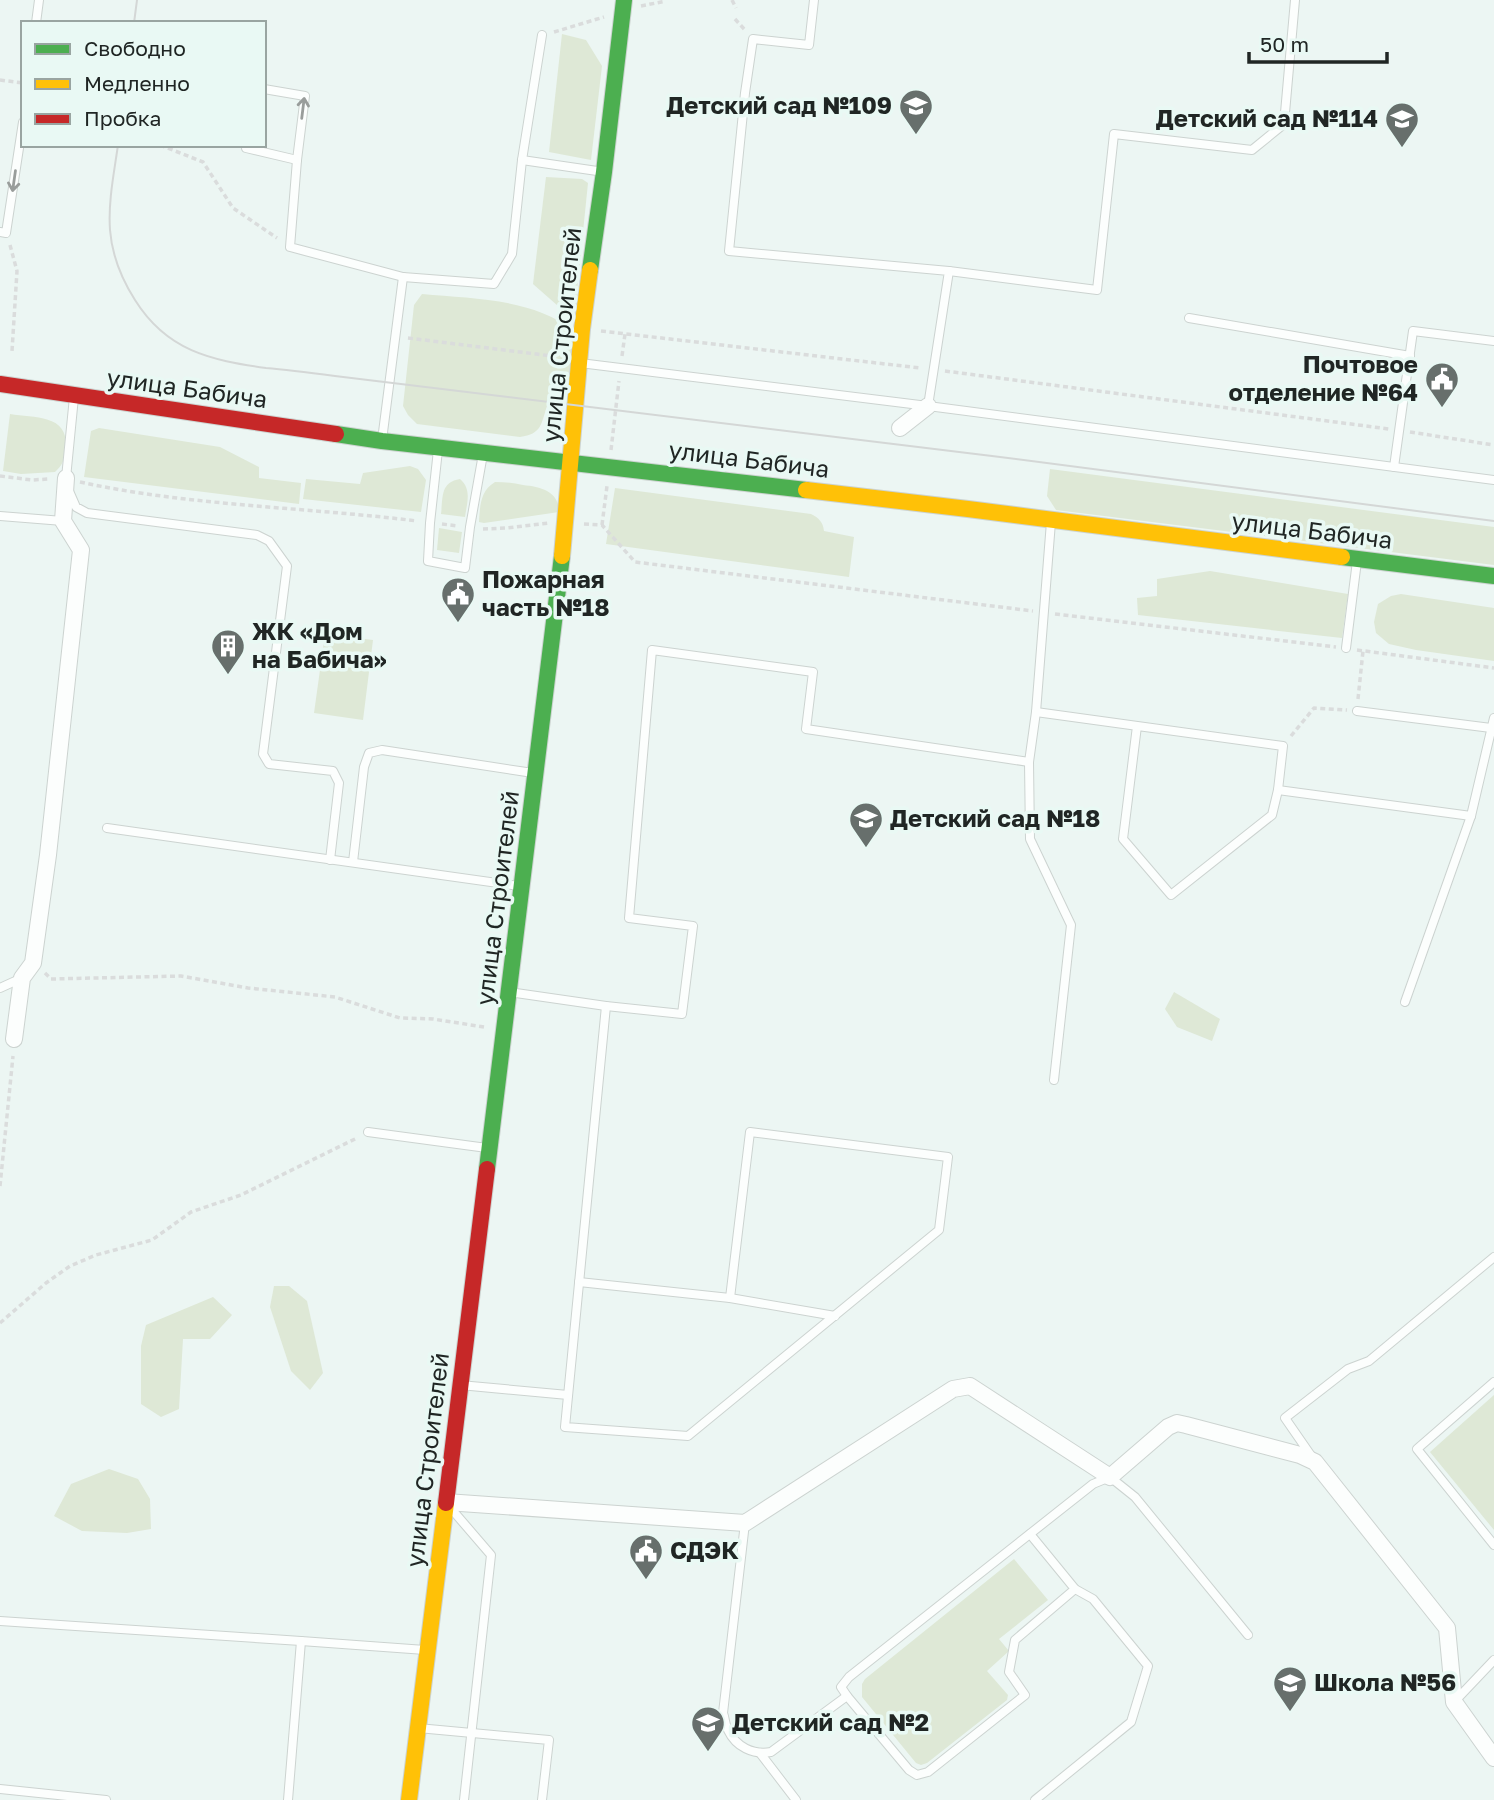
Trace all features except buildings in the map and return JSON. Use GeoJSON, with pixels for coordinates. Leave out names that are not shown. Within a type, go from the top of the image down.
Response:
{"type":"FeatureCollection","features":[{"type":"Feature","properties":{"kind":"street","name":"улица Строителей"},"geometry":{"type":"LineString","coordinates":[[409,1800],[566,523],[578,361],[624,0]]}},
{"type":"Feature","properties":{"kind":"street","name":"улица Бабича"},"geometry":{"type":"LineString","coordinates":[[0,384],[382,441],[1051,519],[1494,576]]}},
{"type":"Feature","properties":{"kind":"street"},"geometry":{"type":"LineString","coordinates":[[900,428],[928,406]]}},
{"type":"Feature","properties":{"kind":"street"},"geometry":{"type":"LineString","coordinates":[[14,1039],[22,978],[33,963],[48,855],[81,550],[63,521],[66,478]]}},
{"type":"Feature","properties":{"kind":"street"},"geometry":{"type":"LineString","coordinates":[[446,1502],[745,1523],[953,1389],[970,1386],[1110,1477],[1168,1427],[1177,1423],[1300,1455],[1315,1462],[1447,1628],[1454,1702],[1494,1758]]}},
{"type":"Feature","properties":{"kind":"lane"},"geometry":{"type":"LineString","coordinates":[[36,21],[39,0]]}},
{"type":"Feature","properties":{"kind":"lane"},"geometry":{"type":"LineString","coordinates":[[814,0],[809,45],[753,39],[729,251],[949,271],[1097,290],[1114,134],[1252,150],[1284,124],[1295,0]]}},
{"type":"Feature","properties":{"kind":"lane"},"geometry":{"type":"LineString","coordinates":[[266,89],[305,96],[296,160],[290,247],[403,276],[494,284],[512,254],[522,160],[542,35]]}},
{"type":"Feature","properties":{"kind":"lane"},"geometry":{"type":"LineString","coordinates":[[3,233],[21,133]]}},
{"type":"Feature","properties":{"kind":"lane"},"geometry":{"type":"LineString","coordinates":[[246,147],[296,160]]}},
{"type":"Feature","properties":{"kind":"lane"},"geometry":{"type":"LineString","coordinates":[[522,160],[604,172]]}},
{"type":"Feature","properties":{"kind":"lane"},"geometry":{"type":"LineString","coordinates":[[928,406],[949,271]]}},
{"type":"Feature","properties":{"kind":"lane"},"geometry":{"type":"LineString","coordinates":[[382,441],[403,276]]}},
{"type":"Feature","properties":{"kind":"lane"},"geometry":{"type":"LineString","coordinates":[[1189,318],[1409,356]]}},
{"type":"Feature","properties":{"kind":"lane"},"geometry":{"type":"LineString","coordinates":[[1394,467],[1413,331],[1494,341]]}},
{"type":"Feature","properties":{"kind":"lane"},"geometry":{"type":"LineString","coordinates":[[578,361],[1494,480]]}},
{"type":"Feature","properties":{"kind":"lane"},"geometry":{"type":"LineString","coordinates":[[74,396],[66,478],[76,507],[87,513],[257,536],[269,541],[287,566],[263,754],[269,764],[333,771],[339,783],[330,860]]}},
{"type":"Feature","properties":{"kind":"lane"},"geometry":{"type":"LineString","coordinates":[[438,447],[428,561],[465,568],[483,453]]}},
{"type":"Feature","properties":{"kind":"lane"},"geometry":{"type":"LineString","coordinates":[[0,516],[63,521]]}},
{"type":"Feature","properties":{"kind":"lane"},"geometry":{"type":"LineString","coordinates":[[1051,519],[1029,762],[1030,839],[1071,925],[1054,1080]]}},
{"type":"Feature","properties":{"kind":"lane"},"geometry":{"type":"LineString","coordinates":[[1346,648],[1357,560]]}},
{"type":"Feature","properties":{"kind":"lane"},"geometry":{"type":"LineString","coordinates":[[509,992],[682,1014],[694,926],[629,918],[652,650],[813,672],[806,729],[1029,762]]}},
{"type":"Feature","properties":{"kind":"lane"},"geometry":{"type":"LineString","coordinates":[[1357,711],[1491,728]]}},
{"type":"Feature","properties":{"kind":"lane"},"geometry":{"type":"LineString","coordinates":[[1035,712],[1283,746],[1272,816],[1171,895],[1123,839],[1137,726]]}},
{"type":"Feature","properties":{"kind":"lane"},"geometry":{"type":"LineString","coordinates":[[1405,1002],[1471,816],[1491,748],[1494,718]]}},
{"type":"Feature","properties":{"kind":"lane"},"geometry":{"type":"LineString","coordinates":[[353,862],[364,767],[369,752],[382,750],[536,773]]}},
{"type":"Feature","properties":{"kind":"lane"},"geometry":{"type":"LineString","coordinates":[[1278,790],[1471,816]]}},
{"type":"Feature","properties":{"kind":"lane"},"geometry":{"type":"LineString","coordinates":[[107,828],[522,887]]}},
{"type":"Feature","properties":{"kind":"lane"},"geometry":{"type":"LineString","coordinates":[[0,988],[22,978]]}},
{"type":"Feature","properties":{"kind":"lane"},"geometry":{"type":"LineString","coordinates":[[606,1006],[565,1427],[688,1436],[939,1230],[948,1157],[750,1132],[730,1298]]}},
{"type":"Feature","properties":{"kind":"lane"},"geometry":{"type":"LineString","coordinates":[[368,1132],[490,1148]]}},
{"type":"Feature","properties":{"kind":"lane"},"geometry":{"type":"LineString","coordinates":[[1315,1462],[1285,1418],[1348,1369],[1369,1361],[1494,1257]]}},
{"type":"Feature","properties":{"kind":"lane"},"geometry":{"type":"LineString","coordinates":[[579,1282],[730,1298],[835,1316]]}},
{"type":"Feature","properties":{"kind":"lane"},"geometry":{"type":"LineString","coordinates":[[1494,1382],[1417,1449],[1494,1545]]}},
{"type":"Feature","properties":{"kind":"lane"},"geometry":{"type":"LineString","coordinates":[[460,1385],[568,1395]]}},
{"type":"Feature","properties":{"kind":"lane"},"geometry":{"type":"LineString","coordinates":[[1075,1589],[1015,1640],[1009,1672],[1025,1695],[928,1772],[917,1775],[908,1770],[841,1688],[849,1677],[1093,1484],[1110,1477],[1135,1497],[1248,1635]]}},
{"type":"Feature","properties":{"kind":"lane"},"geometry":{"type":"LineString","coordinates":[[446,1502],[491,1555],[464,1800]]}},
{"type":"Feature","properties":{"kind":"lane"},"geometry":{"type":"LineString","coordinates":[[745,1523],[723,1713],[728,1730],[747,1750],[760,1754],[771,1752],[848,1696]]}},
{"type":"Feature","properties":{"kind":"lane"},"geometry":{"type":"LineString","coordinates":[[1030,1534],[1075,1589],[1093,1599],[1148,1666],[1130,1722],[1035,1800]]}},
{"type":"Feature","properties":{"kind":"lane"},"geometry":{"type":"LineString","coordinates":[[0,1620],[428,1650]]}},
{"type":"Feature","properties":{"kind":"lane"},"geometry":{"type":"LineString","coordinates":[[288,1800],[301,1641]]}},
{"type":"Feature","properties":{"kind":"lane"},"geometry":{"type":"LineString","coordinates":[[1454,1702],[1494,1660]]}},
{"type":"Feature","properties":{"kind":"lane"},"geometry":{"type":"LineString","coordinates":[[418,1728],[549,1740],[542,1800]]}},
{"type":"Feature","properties":{"kind":"lane"},"geometry":{"type":"LineString","coordinates":[[760,1754],[796,1800]]}},
{"type":"Feature","properties":{"kind":"lane"},"geometry":{"type":"LineString","coordinates":[[0,1788],[106,1800]]}},
{"type":"Feature","properties":{"kind":"path"},"geometry":{"type":"LineString","coordinates":[[732,0],[736,8]]}},
{"type":"Feature","properties":{"kind":"path"},"geometry":{"type":"LineString","coordinates":[[0,80],[21,83]]}},
{"type":"Feature","properties":{"kind":"path"},"geometry":{"type":"LineString","coordinates":[[165,147],[203,162],[233,208],[290,247]]}},
{"type":"Feature","properties":{"kind":"path"},"geometry":{"type":"LineString","coordinates":[[3,233],[17,271],[12,351]]}},
{"type":"Feature","properties":{"kind":"path"},"geometry":{"type":"LineString","coordinates":[[582,329],[934,369],[1494,445]]}},
{"type":"Feature","properties":{"kind":"path"},"geometry":{"type":"LineString","coordinates":[[602,525],[625,334]]}},
{"type":"Feature","properties":{"kind":"path"},"geometry":{"type":"LineString","coordinates":[[396,336],[578,361]]}},
{"type":"Feature","properties":{"kind":"path"},"geometry":{"type":"LineString","coordinates":[[0,476],[32,480],[66,478],[118,490],[489,530],[555,522],[602,525],[635,562],[1494,668]]}},
{"type":"Feature","properties":{"kind":"path"},"geometry":{"type":"LineString","coordinates":[[1283,746],[1314,708],[1357,711],[1363,650]]}},
{"type":"Feature","properties":{"kind":"path"},"geometry":{"type":"LineString","coordinates":[[33,963],[51,979],[181,976],[248,988],[335,997],[400,1018],[433,1019],[504,1030]]}},
{"type":"Feature","properties":{"kind":"path"},"geometry":{"type":"LineString","coordinates":[[0,1186],[14,1039]]}},
{"type":"Feature","properties":{"kind":"path"},"geometry":{"type":"LineString","coordinates":[[0,1323],[70,1266],[96,1255],[152,1240],[191,1212],[241,1195],[368,1132]]}},
{"type":"Feature","properties":{"kind":"green space"},"geometry":{"type":"Polygon","coordinates":[[[562,34],[586,40],[602,66],[591,160],[549,152],[562,34]]]}},
{"type":"Feature","properties":{"kind":"green space"},"geometry":{"type":"Polygon","coordinates":[[[546,177],[582,179],[588,183],[574,320],[533,284],[546,177]]]}},
{"type":"Feature","properties":{"kind":"green space"},"geometry":{"type":"Polygon","coordinates":[[[422,294],[482,299],[521,306],[558,320],[574,331],[565,406],[547,406],[537,431],[520,437],[417,424],[403,406],[414,305],[422,294]]]}},
{"type":"Feature","properties":{"kind":"green space"},"geometry":{"type":"Polygon","coordinates":[[[10,414],[39,417],[61,428],[65,436],[66,451],[62,464],[55,472],[21,474],[3,471],[10,414]]]}},
{"type":"Feature","properties":{"kind":"green space"},"geometry":{"type":"Polygon","coordinates":[[[99,428],[220,447],[259,467],[259,478],[301,483],[299,504],[84,477],[91,431],[99,428]]]}},
{"type":"Feature","properties":{"kind":"green space"},"geometry":{"type":"Polygon","coordinates":[[[410,466],[418,469],[426,480],[421,512],[303,499],[306,479],[360,484],[363,473],[410,466]]]}},
{"type":"Feature","properties":{"kind":"green space"},"geometry":{"type":"Polygon","coordinates":[[[1050,469],[1494,527],[1494,565],[1056,510],[1047,496],[1050,469]]]}},
{"type":"Feature","properties":{"kind":"green space"},"geometry":{"type":"Polygon","coordinates":[[[460,479],[467,492],[465,517],[441,514],[446,487],[460,479]]]}},
{"type":"Feature","properties":{"kind":"green space"},"geometry":{"type":"Polygon","coordinates":[[[495,482],[548,491],[556,499],[559,512],[479,522],[484,494],[495,482]]]}},
{"type":"Feature","properties":{"kind":"green space"},"geometry":{"type":"Polygon","coordinates":[[[615,488],[811,514],[820,521],[824,531],[854,537],[849,577],[606,544],[615,488]]]}},
{"type":"Feature","properties":{"kind":"green space"},"geometry":{"type":"Polygon","coordinates":[[[439,528],[462,532],[459,553],[437,550],[439,528]]]}},
{"type":"Feature","properties":{"kind":"green space"},"geometry":{"type":"Polygon","coordinates":[[[1210,571],[1348,594],[1342,638],[1138,615],[1137,598],[1157,596],[1157,579],[1210,571]]]}},
{"type":"Feature","properties":{"kind":"green space"},"geometry":{"type":"Polygon","coordinates":[[[1401,594],[1494,608],[1494,661],[1389,644],[1376,633],[1374,622],[1378,604],[1391,596],[1401,594]]]}},
{"type":"Feature","properties":{"kind":"green space"},"geometry":{"type":"Polygon","coordinates":[[[325,634],[373,640],[363,720],[314,713],[325,634]]]}},
{"type":"Feature","properties":{"kind":"green space"},"geometry":{"type":"Polygon","coordinates":[[[1174,992],[1220,1019],[1212,1041],[1177,1027],[1165,1009],[1174,992]]]}},
{"type":"Feature","properties":{"kind":"green space"},"geometry":{"type":"Polygon","coordinates":[[[274,1286],[289,1286],[307,1301],[323,1373],[310,1390],[291,1371],[270,1307],[274,1286]]]}},
{"type":"Feature","properties":{"kind":"green space"},"geometry":{"type":"Polygon","coordinates":[[[213,1297],[232,1315],[210,1339],[183,1339],[179,1409],[161,1417],[141,1404],[141,1346],[146,1325],[213,1297]]]}},
{"type":"Feature","properties":{"kind":"green space"},"geometry":{"type":"Polygon","coordinates":[[[1494,1395],[1494,1530],[1430,1452],[1494,1395]]]}},
{"type":"Feature","properties":{"kind":"green space"},"geometry":{"type":"Polygon","coordinates":[[[109,1469],[138,1479],[150,1499],[151,1529],[127,1533],[82,1531],[54,1516],[71,1484],[109,1469]]]}},
{"type":"Feature","properties":{"kind":"green space"},"geometry":{"type":"Polygon","coordinates":[[[1014,1559],[1048,1600],[999,1639],[1009,1651],[987,1671],[1008,1695],[1007,1700],[927,1763],[916,1763],[862,1697],[862,1684],[1014,1559]]]}},
{"type":"Feature","properties":{"kind":"tram line"},"geometry":{"type":"LineString","coordinates":[[134,21],[137,0]]}},
{"type":"Feature","properties":{"kind":"tram line"},"geometry":{"type":"LineString","coordinates":[[118,147],[110,230],[121,275],[135,300],[161,331],[192,350],[226,361],[1494,521]]}},
{"type":"Feature","properties":{"kind":"traffic: fast"},"geometry":{"type":"LineString","coordinates":[[590,270],[624,0]]}},
{"type":"Feature","properties":{"kind":"traffic: fast"},"geometry":{"type":"LineString","coordinates":[[336,434],[806,490]]}},
{"type":"Feature","properties":{"kind":"traffic: fast"},"geometry":{"type":"LineString","coordinates":[[487,1169],[562,556]]}},
{"type":"Feature","properties":{"kind":"traffic: fast"},"geometry":{"type":"LineString","coordinates":[[1342,557],[1494,576]]}},
{"type":"Feature","properties":{"kind":"traffic: slow"},"geometry":{"type":"LineString","coordinates":[[562,556],[582,329],[590,270]]}},
{"type":"Feature","properties":{"kind":"traffic: slow"},"geometry":{"type":"LineString","coordinates":[[806,490],[1342,557]]}},
{"type":"Feature","properties":{"kind":"traffic: slow"},"geometry":{"type":"LineString","coordinates":[[409,1800],[446,1503]]}},
{"type":"Feature","properties":{"kind":"traffic: jam"},"geometry":{"type":"LineString","coordinates":[[0,384],[336,434]]}},
{"type":"Feature","properties":{"kind":"traffic: jam"},"geometry":{"type":"LineString","coordinates":[[446,1503],[487,1169]]}},
{"type":"Feature","properties":{"kind":"place","name":"Детский сад №109"},"geometry":{"type":"Point","coordinates":[916,136]}},
{"type":"Feature","properties":{"kind":"place","name":"Детский сад №114"},"geometry":{"type":"Point","coordinates":[1402,149]}},
{"type":"Feature","properties":{"kind":"place","name":"Почтовое отделение №64"},"geometry":{"type":"Point","coordinates":[1442,409]}},
{"type":"Feature","properties":{"kind":"place","name":"Пожарная часть №18"},"geometry":{"type":"Point","coordinates":[458,624]}},
{"type":"Feature","properties":{"kind":"place","name":"ЖК «Дом на Бабича»"},"geometry":{"type":"Point","coordinates":[228,676]}},
{"type":"Feature","properties":{"kind":"place","name":"Детский сад №18"},"geometry":{"type":"Point","coordinates":[866,849]}},
{"type":"Feature","properties":{"kind":"place","name":"СДЭК"},"geometry":{"type":"Point","coordinates":[646,1581]}},
{"type":"Feature","properties":{"kind":"place","name":"Школа №56"},"geometry":{"type":"Point","coordinates":[1290,1713]}},
{"type":"Feature","properties":{"kind":"place","name":"Детский сад №2"},"geometry":{"type":"Point","coordinates":[708,1753]}}]}
